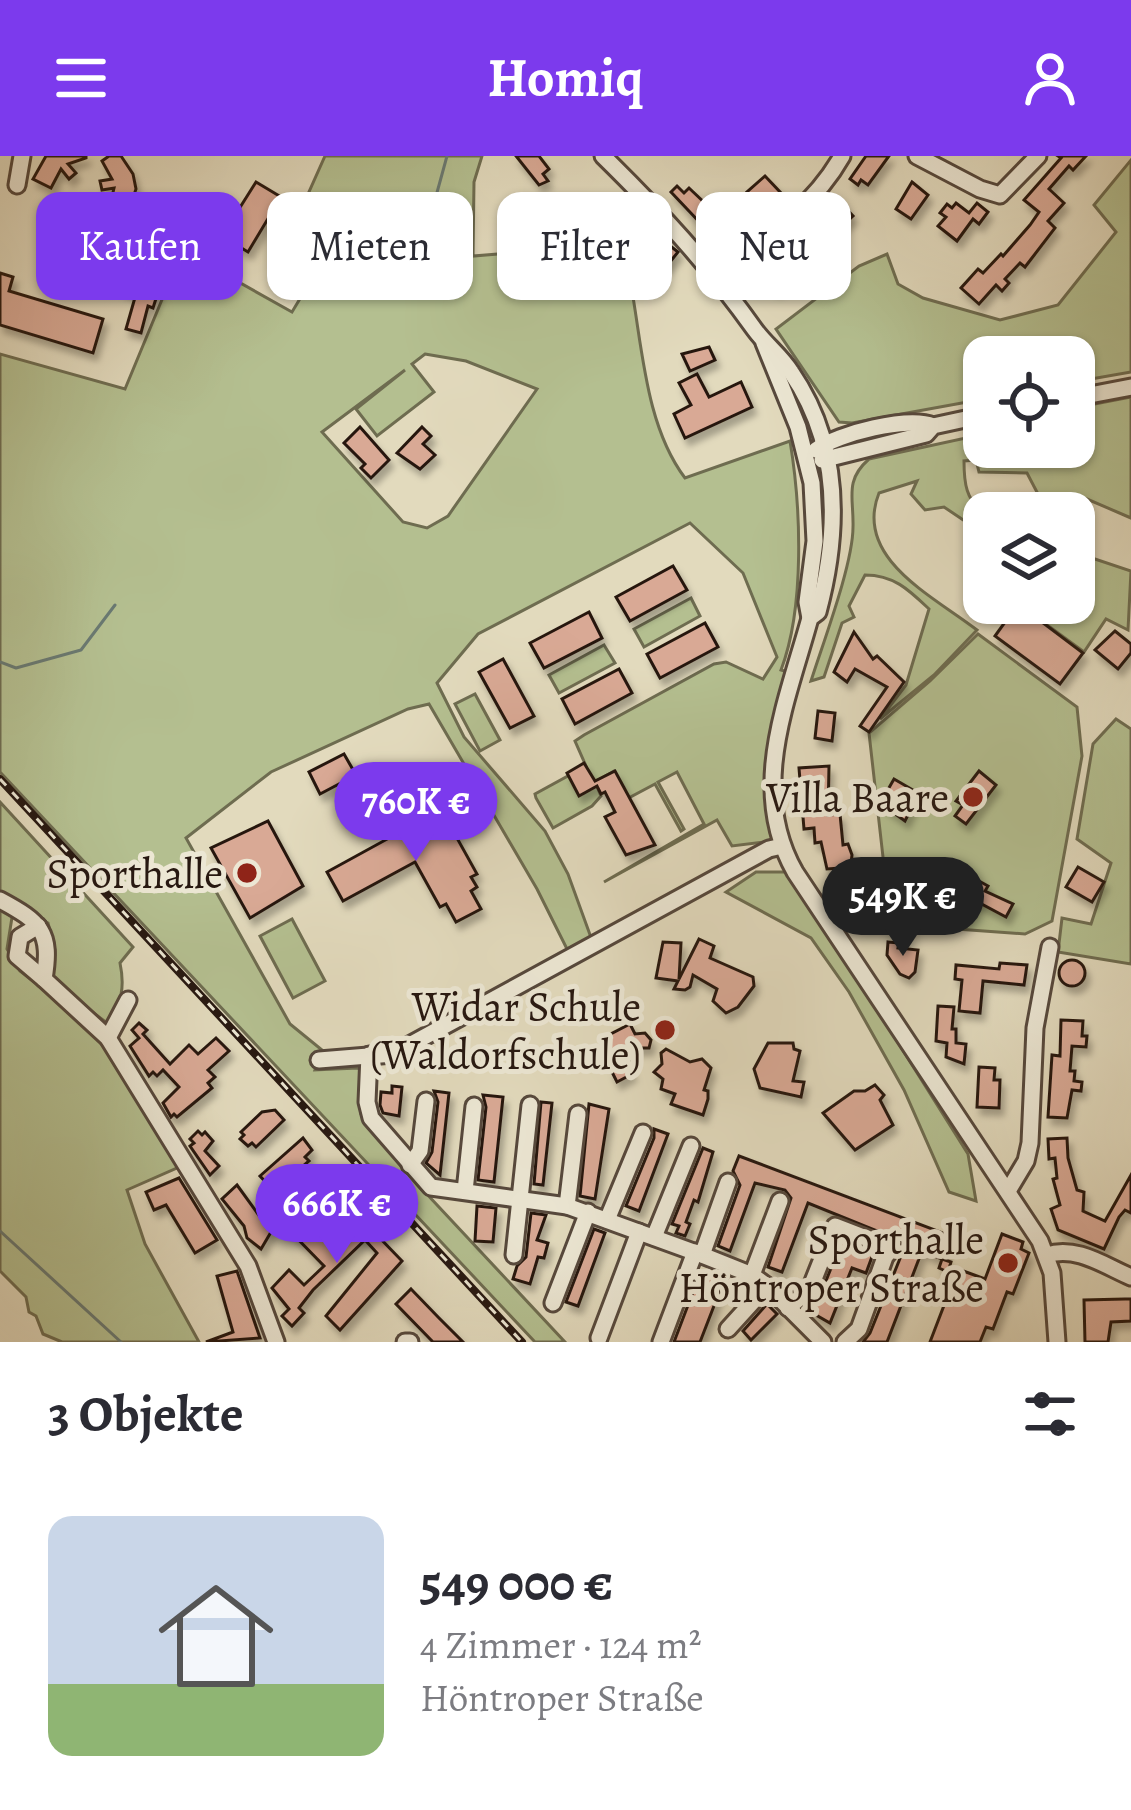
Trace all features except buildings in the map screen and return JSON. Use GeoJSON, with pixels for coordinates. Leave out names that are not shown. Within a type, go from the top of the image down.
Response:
{"type":"FeatureCollection","features":[{"type":"Feature","properties":{"kind":"street"},"geometry":{"type":"LineString","coordinates":[[17,184],[22,156]]}},
{"type":"Feature","properties":{"kind":"street"},"geometry":{"type":"LineString","coordinates":[[603,156],[696,251]]}},
{"type":"Feature","properties":{"kind":"street"},"geometry":{"type":"LineString","coordinates":[[819,192],[842,156]]}},
{"type":"Feature","properties":{"kind":"street"},"geometry":{"type":"LineString","coordinates":[[917,156],[1000,195],[1038,156]]}},
{"type":"Feature","properties":{"kind":"street"},"geometry":{"type":"LineString","coordinates":[[734,300],[794,376],[817,420],[829,461],[835,510],[830,568],[818,612],[810,618]]}},
{"type":"Feature","properties":{"kind":"street"},"geometry":{"type":"LineString","coordinates":[[763,340],[807,457],[815,523],[807,602],[810,618],[771,769],[772,811],[782,846],[1047,1255],[1056,1298],[1057,1342]]}},
{"type":"Feature","properties":{"kind":"street"},"geometry":{"type":"LineString","coordinates":[[1095,394],[1131,387]]}},
{"type":"Feature","properties":{"kind":"street"},"geometry":{"type":"LineString","coordinates":[[817,420],[856,433]]}},
{"type":"Feature","properties":{"kind":"street"},"geometry":{"type":"LineString","coordinates":[[807,457],[824,443],[856,433],[921,421],[933,426],[963,420]]}},
{"type":"Feature","properties":{"kind":"street"},"geometry":{"type":"LineString","coordinates":[[807,457],[829,461],[926,434],[933,426]]}},
{"type":"Feature","properties":{"kind":"street"},"geometry":{"type":"LineString","coordinates":[[319,1060],[392,1054],[406,1048],[782,846]]}},
{"type":"Feature","properties":{"kind":"street"},"geometry":{"type":"LineString","coordinates":[[0,900],[38,926],[49,947],[44,979]]}},
{"type":"Feature","properties":{"kind":"street"},"geometry":{"type":"LineString","coordinates":[[38,926],[26,930],[16,946],[23,964],[108,1038],[248,1267],[276,1342]]}},
{"type":"Feature","properties":{"kind":"street"},"geometry":{"type":"LineString","coordinates":[[1008,1191],[1026,1161],[1030,1143],[1035,1028],[1050,947]]}},
{"type":"Feature","properties":{"kind":"street"},"geometry":{"type":"LineString","coordinates":[[108,1038],[128,1000]]}},
{"type":"Feature","properties":{"kind":"street"},"geometry":{"type":"LineString","coordinates":[[369,1055],[368,1110],[431,1187],[568,1206],[752,1275],[816,1340]]}},
{"type":"Feature","properties":{"kind":"street"},"geometry":{"type":"LineString","coordinates":[[410,1165],[420,1150],[426,1101]]}},
{"type":"Feature","properties":{"kind":"street"},"geometry":{"type":"LineString","coordinates":[[514,1255],[530,1105]]}},
{"type":"Feature","properties":{"kind":"street"},"geometry":{"type":"LineString","coordinates":[[465,1191],[474,1106]]}},
{"type":"Feature","properties":{"kind":"street"},"geometry":{"type":"LineString","coordinates":[[568,1206],[578,1114]]}},
{"type":"Feature","properties":{"kind":"street"},"geometry":{"type":"LineString","coordinates":[[608,1220],[643,1133]]}},
{"type":"Feature","properties":{"kind":"street"},"geometry":{"type":"LineString","coordinates":[[599,1338],[691,1146]]}},
{"type":"Feature","properties":{"kind":"street"},"geometry":{"type":"LineString","coordinates":[[661,1342],[728,1182]]}},
{"type":"Feature","properties":{"kind":"street"},"geometry":{"type":"LineString","coordinates":[[752,1275],[780,1201]]}},
{"type":"Feature","properties":{"kind":"street"},"geometry":{"type":"LineString","coordinates":[[553,1303],[588,1212]]}},
{"type":"Feature","properties":{"kind":"street"},"geometry":{"type":"LineString","coordinates":[[788,1308],[810,1289],[835,1226],[892,1248],[859,1329],[845,1342]]}},
{"type":"Feature","properties":{"kind":"street"},"geometry":{"type":"LineString","coordinates":[[1047,1255],[1077,1253],[1130,1274]]}},
{"type":"Feature","properties":{"kind":"street"},"geometry":{"type":"LineString","coordinates":[[728,1329],[767,1286]]}},
{"type":"Feature","properties":{"kind":"green space"},"geometry":{"type":"Polygon","coordinates":[[[325,156],[482,156],[474,182],[473,256],[473,192],[309,192],[325,156]]]}},
{"type":"Feature","properties":{"kind":"green space"},"geometry":{"type":"Polygon","coordinates":[[[1131,160],[1131,372],[1095,378],[1095,336],[963,336],[963,403],[839,422],[776,329],[814,300],[851,300],[851,272],[887,254],[898,284],[923,298],[1000,320],[1058,305],[1116,232],[1094,205],[1131,160]]]}},
{"type":"Feature","properties":{"kind":"green space"},"geometry":{"type":"Polygon","coordinates":[[[497,254],[497,300],[633,300],[655,415],[685,478],[790,441],[797,496],[797,587],[781,670],[791,673],[766,775],[772,841],[732,846],[717,820],[604,882],[704,824],[677,772],[658,782],[681,831],[655,784],[621,802],[621,784],[614,771],[595,782],[601,796],[592,806],[553,828],[536,798],[535,794],[586,766],[575,741],[584,735],[714,664],[726,662],[763,679],[777,657],[743,573],[690,523],[478,634],[437,683],[464,737],[545,831],[568,874],[593,943],[570,955],[429,704],[408,709],[271,772],[186,838],[290,1024],[322,1050],[315,1070],[358,1068],[363,1072],[361,1114],[424,1191],[565,1342],[535,1342],[0,772],[0,354],[125,389],[162,300],[243,300],[243,284],[292,312],[299,300],[473,300],[473,256],[497,254]],[[425,354],[412,364],[434,392],[377,436],[356,409],[405,370],[322,432],[403,522],[427,528],[448,516],[537,389],[466,361],[425,354]]]}},
{"type":"Feature","properties":{"kind":"green space"},"geometry":{"type":"Polygon","coordinates":[[[1131,397],[1131,518],[1095,502],[1095,492],[1037,492],[1027,473],[979,472],[978,468],[1095,468],[1095,404],[1131,397]]]}},
{"type":"Feature","properties":{"kind":"green space"},"geometry":{"type":"Polygon","coordinates":[[[963,439],[969,492],[963,492],[963,520],[944,507],[925,510],[911,494],[917,481],[879,493],[874,516],[877,537],[902,573],[963,624],[977,630],[934,675],[880,719],[906,685],[929,609],[893,581],[865,575],[849,606],[854,617],[842,623],[824,677],[811,681],[852,543],[853,483],[869,459],[963,439]]]}},
{"type":"Feature","properties":{"kind":"green space"},"geometry":{"type":"Polygon","coordinates":[[[1095,559],[1131,571],[1128,630],[1106,619],[1084,652],[1046,624],[1095,624],[1095,559]]]}},
{"type":"Feature","properties":{"kind":"green space"},"geometry":{"type":"Polygon","coordinates":[[[691,598],[700,616],[644,647],[634,629],[691,598]]]}},
{"type":"Feature","properties":{"kind":"green space"},"geometry":{"type":"Polygon","coordinates":[[[978,634],[1077,707],[1082,756],[1052,921],[1025,934],[916,926],[901,877],[884,866],[869,733],[978,634]]]}},
{"type":"Feature","properties":{"kind":"green space"},"geometry":{"type":"Polygon","coordinates":[[[604,645],[615,663],[559,693],[549,675],[604,645]]]}},
{"type":"Feature","properties":{"kind":"green space"},"geometry":{"type":"Polygon","coordinates":[[[475,694],[500,740],[480,751],[455,704],[475,694]]]}},
{"type":"Feature","properties":{"kind":"green space"},"geometry":{"type":"Polygon","coordinates":[[[1116,719],[1131,729],[1131,964],[1058,952],[1062,918],[1091,924],[1111,863],[1077,839],[1093,744],[1116,719]]]}},
{"type":"Feature","properties":{"kind":"green space"},"geometry":{"type":"Polygon","coordinates":[[[0,802],[133,947],[120,963],[121,994],[107,1023],[59,987],[52,976],[55,950],[48,923],[0,899],[0,802]]]}},
{"type":"Feature","properties":{"kind":"green space"},"geometry":{"type":"Polygon","coordinates":[[[756,872],[791,872],[968,1154],[976,1201],[949,1192],[904,1090],[849,992],[811,938],[726,892],[756,872]]]}},
{"type":"Feature","properties":{"kind":"green space"},"geometry":{"type":"Polygon","coordinates":[[[0,906],[13,911],[7,949],[20,971],[100,1033],[111,1059],[179,1167],[127,1190],[145,1244],[199,1342],[62,1342],[43,1334],[26,1297],[0,1271],[0,906]]]}},
{"type":"Feature","properties":{"kind":"green space"},"geometry":{"type":"Polygon","coordinates":[[[292,919],[325,981],[293,998],[260,936],[292,919]]]}},
{"type":"Feature","properties":{"kind":"waterway"},"geometry":{"type":"LineString","coordinates":[[437,192],[447,156]]}},
{"type":"Feature","properties":{"kind":"waterway"},"geometry":{"type":"LineString","coordinates":[[0,662],[16,668],[81,650],[115,605]]}},
{"type":"Feature","properties":{"kind":"waterway"},"geometry":{"type":"LineString","coordinates":[[0,1231],[121,1342]]}},
{"type":"Feature","properties":{"kind":"railway"},"geometry":{"type":"LineString","coordinates":[[0,779],[522,1342]]}},
{"type":"Feature","properties":{"kind":"place","name":"Villa Baare"},"geometry":{"type":"Point","coordinates":[973,797]}},
{"type":"Feature","properties":{"kind":"place","name":"Sporthalle"},"geometry":{"type":"Point","coordinates":[247,873]}},
{"type":"Feature","properties":{"kind":"place","name":"Widar Schule (Waldorfschule)"},"geometry":{"type":"Point","coordinates":[665,1030]}},
{"type":"Feature","properties":{"kind":"place","name":"Sporthalle Höntroper Straße"},"geometry":{"type":"Point","coordinates":[1008,1263]}}]}
